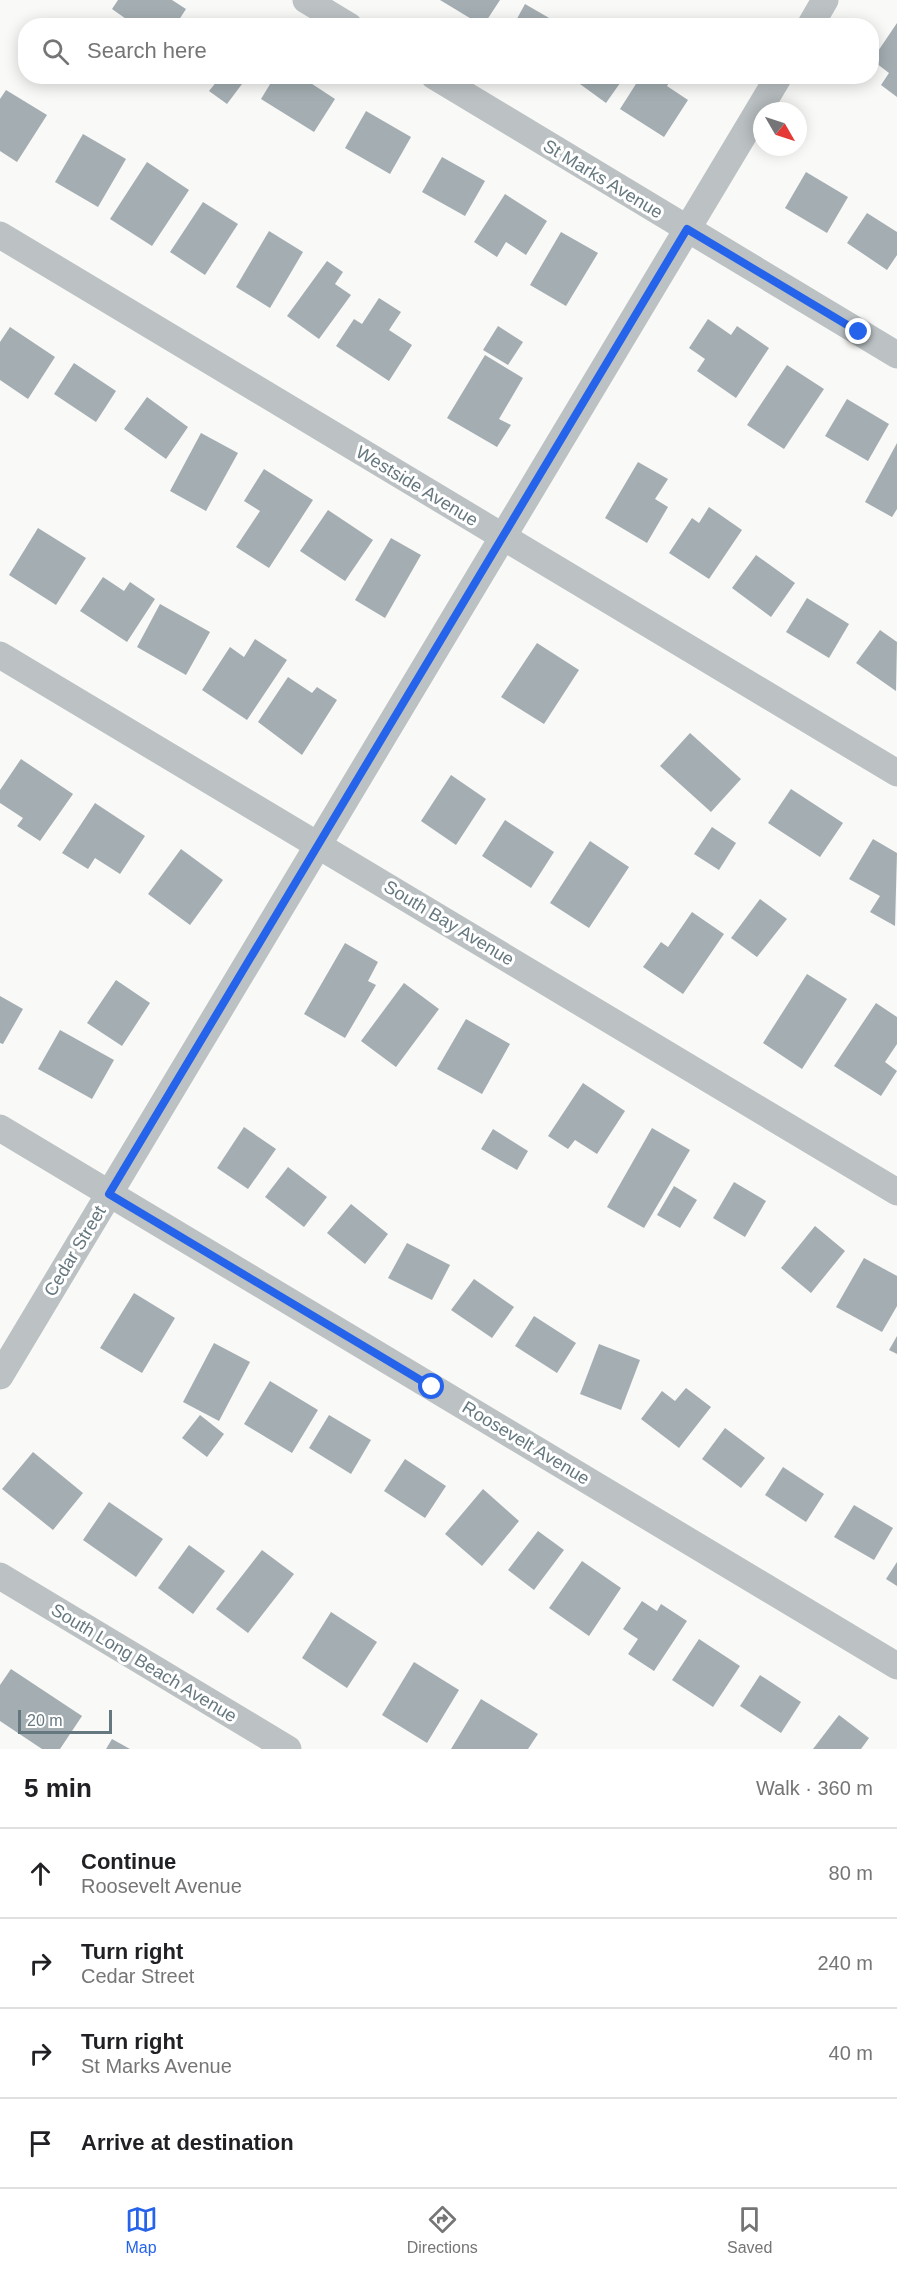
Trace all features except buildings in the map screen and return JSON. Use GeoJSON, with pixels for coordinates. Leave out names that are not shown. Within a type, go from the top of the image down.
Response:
{"type":"FeatureCollection","features":[{"type":"Feature","properties":{"kind":"street"},"geometry":{"type":"LineString","coordinates":[[306,0],[336,18]]}},
{"type":"Feature","properties":{"kind":"street"},"geometry":{"type":"LineString","coordinates":[[815,18],[825,0]]}},
{"type":"Feature","properties":{"kind":"street","name":"St Marks Avenue"},"geometry":{"type":"LineString","coordinates":[[447,84],[897,355]]}},
{"type":"Feature","properties":{"kind":"street","name":"Cedar Street"},"geometry":{"type":"LineString","coordinates":[[0,1376],[774,84]]}},
{"type":"Feature","properties":{"kind":"street","name":"Westside Avenue"},"geometry":{"type":"LineString","coordinates":[[0,235],[897,773]]}},
{"type":"Feature","properties":{"kind":"street","name":"South Bay Avenue"},"geometry":{"type":"LineString","coordinates":[[0,655],[897,1192]]}},
{"type":"Feature","properties":{"kind":"street","name":"Roosevelt Avenue"},"geometry":{"type":"LineString","coordinates":[[0,1128],[897,1666]]}},
{"type":"Feature","properties":{"kind":"street","name":"South Long Beach Avenue"},"geometry":{"type":"LineString","coordinates":[[0,1576],[288,1749]]}},
{"type":"Feature","properties":{"kind":"route"},"geometry":{"type":"LineString","coordinates":[[432,1387],[109,1194],[687,229],[859,332]]}}]}
